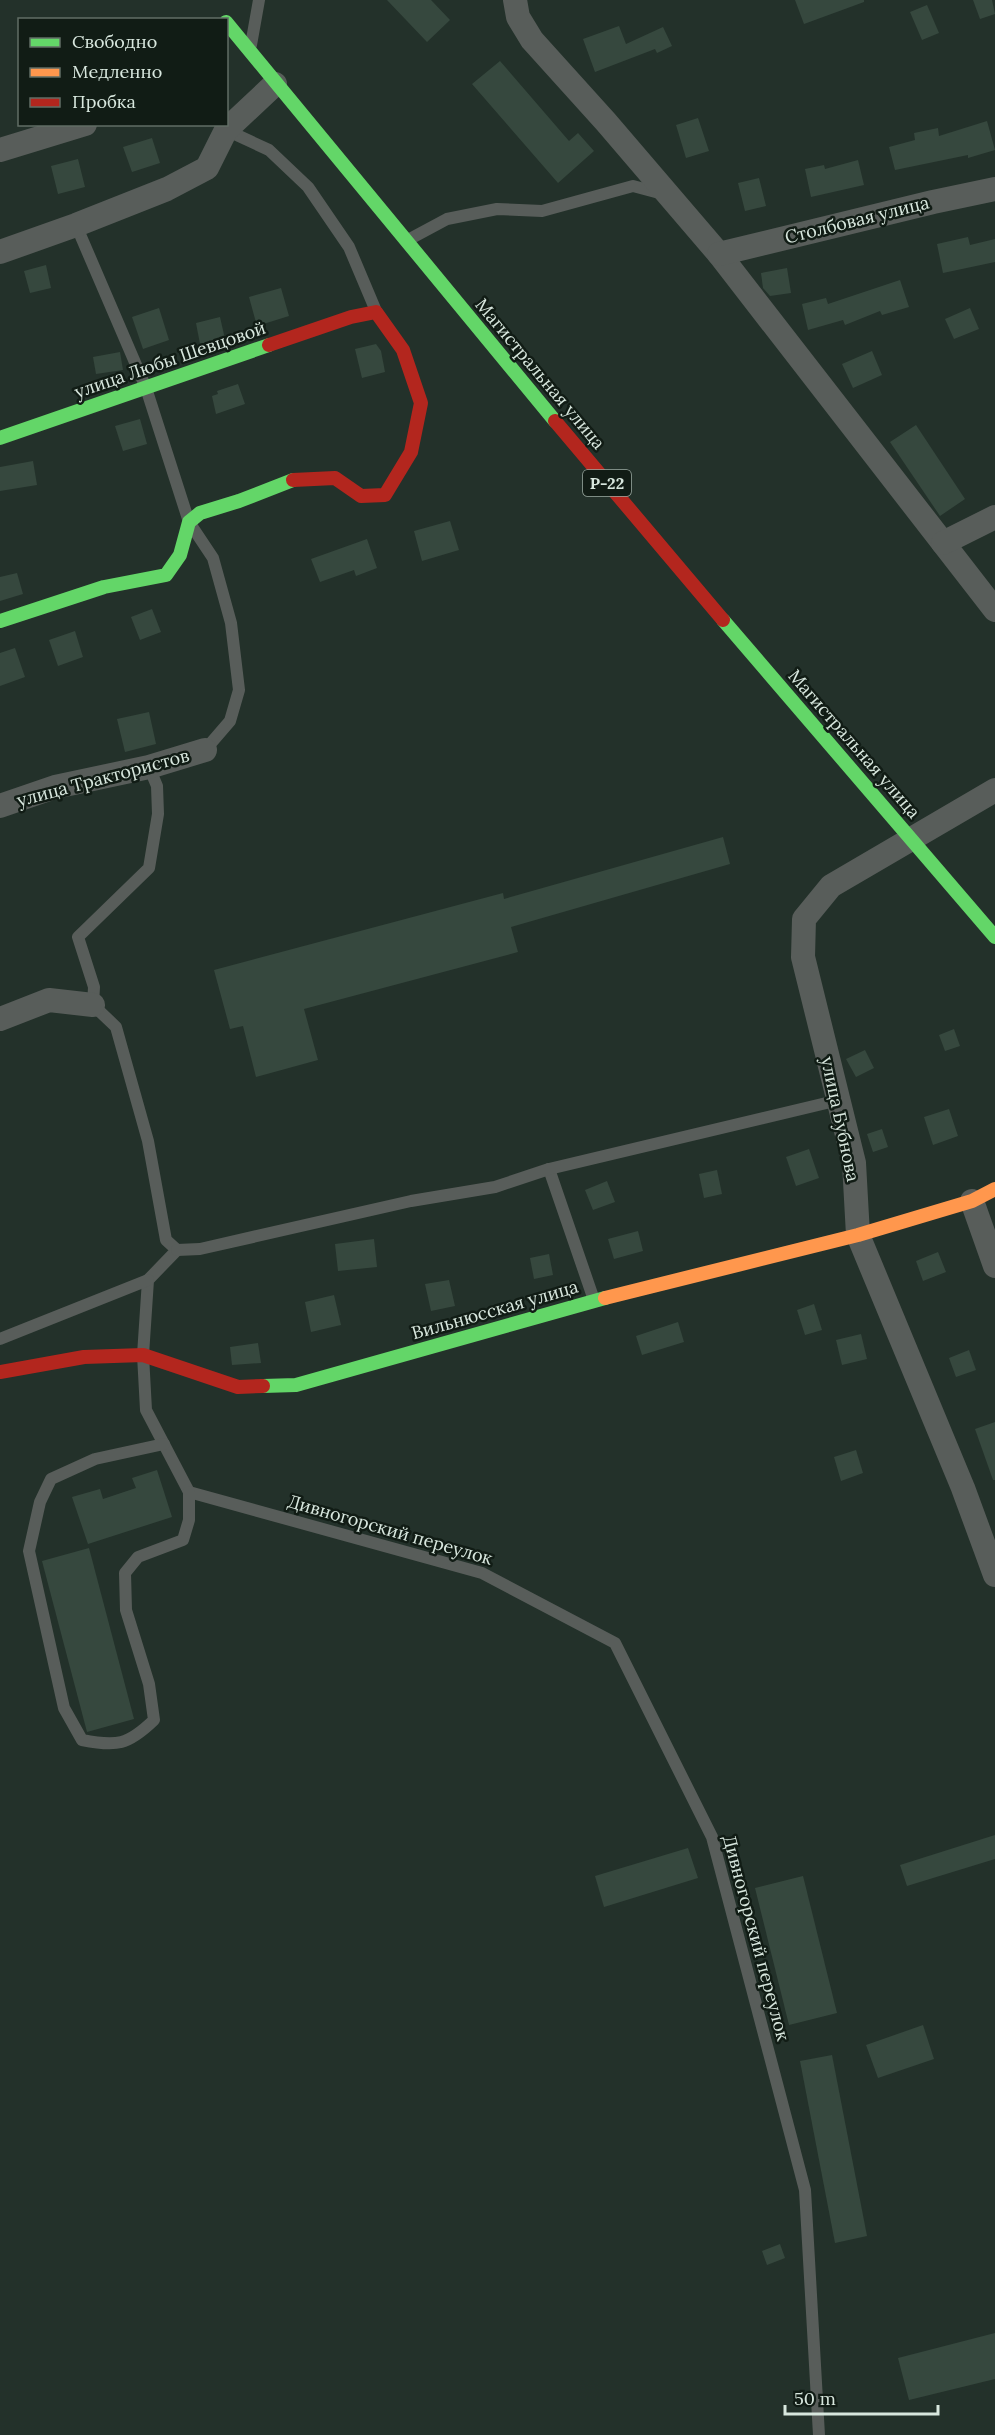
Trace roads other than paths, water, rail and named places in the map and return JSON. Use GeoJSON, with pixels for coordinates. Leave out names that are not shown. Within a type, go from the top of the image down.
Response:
{"type":"FeatureCollection","features":[{"type":"Feature","properties":{"kind":"main road","name":"Магистральная улица"},"geometry":{"type":"LineString","coordinates":[[228,24],[275,84],[646,530],[995,937]]}},
{"type":"Feature","properties":{"kind":"main road","name":"улица Любы Шевцовой"},"geometry":{"type":"LineString","coordinates":[[0,438],[351,317],[376,312]]}},
{"type":"Feature","properties":{"kind":"main road"},"geometry":{"type":"LineString","coordinates":[[0,621],[104,588],[166,575],[180,555],[189,522],[200,513],[239,501],[289,480],[335,478],[361,496],[385,495],[411,452],[420,404],[403,350],[376,312]]}},
{"type":"Feature","properties":{"kind":"main road","name":"Вильнюсская улица"},"geometry":{"type":"LineString","coordinates":[[0,1372],[84,1357],[143,1355],[238,1387],[296,1385],[594,1301],[858,1235],[972,1201],[995,1189]]}},
{"type":"Feature","properties":{"kind":"street"},"geometry":{"type":"LineString","coordinates":[[516,0],[518,17],[532,40],[719,254],[995,610]]}},
{"type":"Feature","properties":{"kind":"street"},"geometry":{"type":"LineString","coordinates":[[228,123],[275,84]]}},
{"type":"Feature","properties":{"kind":"street"},"geometry":{"type":"LineString","coordinates":[[0,150],[78,126]]}},
{"type":"Feature","properties":{"kind":"street"},"geometry":{"type":"LineString","coordinates":[[0,252],[167,189],[207,168],[223,127]]}},
{"type":"Feature","properties":{"kind":"street","name":"Столбовая улица"},"geometry":{"type":"LineString","coordinates":[[719,254],[995,189]]}},
{"type":"Feature","properties":{"kind":"street"},"geometry":{"type":"LineString","coordinates":[[943,543],[995,517]]}},
{"type":"Feature","properties":{"kind":"street","name":"улица Трактористов"},"geometry":{"type":"LineString","coordinates":[[0,806],[55,787],[149,767],[205,750]]}},
{"type":"Feature","properties":{"kind":"street","name":"улица Бубнова"},"geometry":{"type":"LineString","coordinates":[[995,790],[831,886],[804,919],[803,957],[854,1163],[858,1235],[963,1488],[995,1575]]}},
{"type":"Feature","properties":{"kind":"street"},"geometry":{"type":"LineString","coordinates":[[0,1019],[50,1000],[93,1005]]}},
{"type":"Feature","properties":{"kind":"street"},"geometry":{"type":"LineString","coordinates":[[972,1201],[995,1266]]}},
{"type":"Feature","properties":{"kind":"lane"},"geometry":{"type":"LineString","coordinates":[[250,52],[259,0]]}},
{"type":"Feature","properties":{"kind":"lane"},"geometry":{"type":"LineString","coordinates":[[223,127],[269,150],[308,187],[349,248],[376,312]]}},
{"type":"Feature","properties":{"kind":"lane"},"geometry":{"type":"LineString","coordinates":[[406,241],[447,219],[497,209],[542,211],[633,186],[670,196]]}},
{"type":"Feature","properties":{"kind":"lane"},"geometry":{"type":"LineString","coordinates":[[76,225],[146,387],[189,522],[213,558],[231,623],[238,690],[230,722],[205,750]]}},
{"type":"Feature","properties":{"kind":"lane"},"geometry":{"type":"LineString","coordinates":[[149,767],[157,786],[158,814],[149,868],[78,937],[94,987],[93,1005],[116,1027],[148,1141],[166,1240],[177,1250]]}},
{"type":"Feature","properties":{"kind":"lane"},"geometry":{"type":"LineString","coordinates":[[0,1339],[148,1280],[177,1250],[200,1249],[411,1201],[495,1187],[549,1169],[839,1100]]}},
{"type":"Feature","properties":{"kind":"lane"},"geometry":{"type":"LineString","coordinates":[[549,1169],[594,1301]]}},
{"type":"Feature","properties":{"kind":"lane"},"geometry":{"type":"LineString","coordinates":[[148,1280],[143,1355],[146,1410],[164,1444],[189,1492],[189,1520],[183,1540],[138,1557],[125,1573],[126,1610],[149,1684],[154,1720],[138,1736],[109,1746],[82,1740],[64,1707],[29,1551],[40,1502],[51,1479],[95,1459],[164,1444]]}},
{"type":"Feature","properties":{"kind":"lane","name":"Дивногорский переулок"},"geometry":{"type":"LineString","coordinates":[[189,1492],[482,1573],[615,1643],[712,1837],[805,2190],[819,2435]]}}]}
